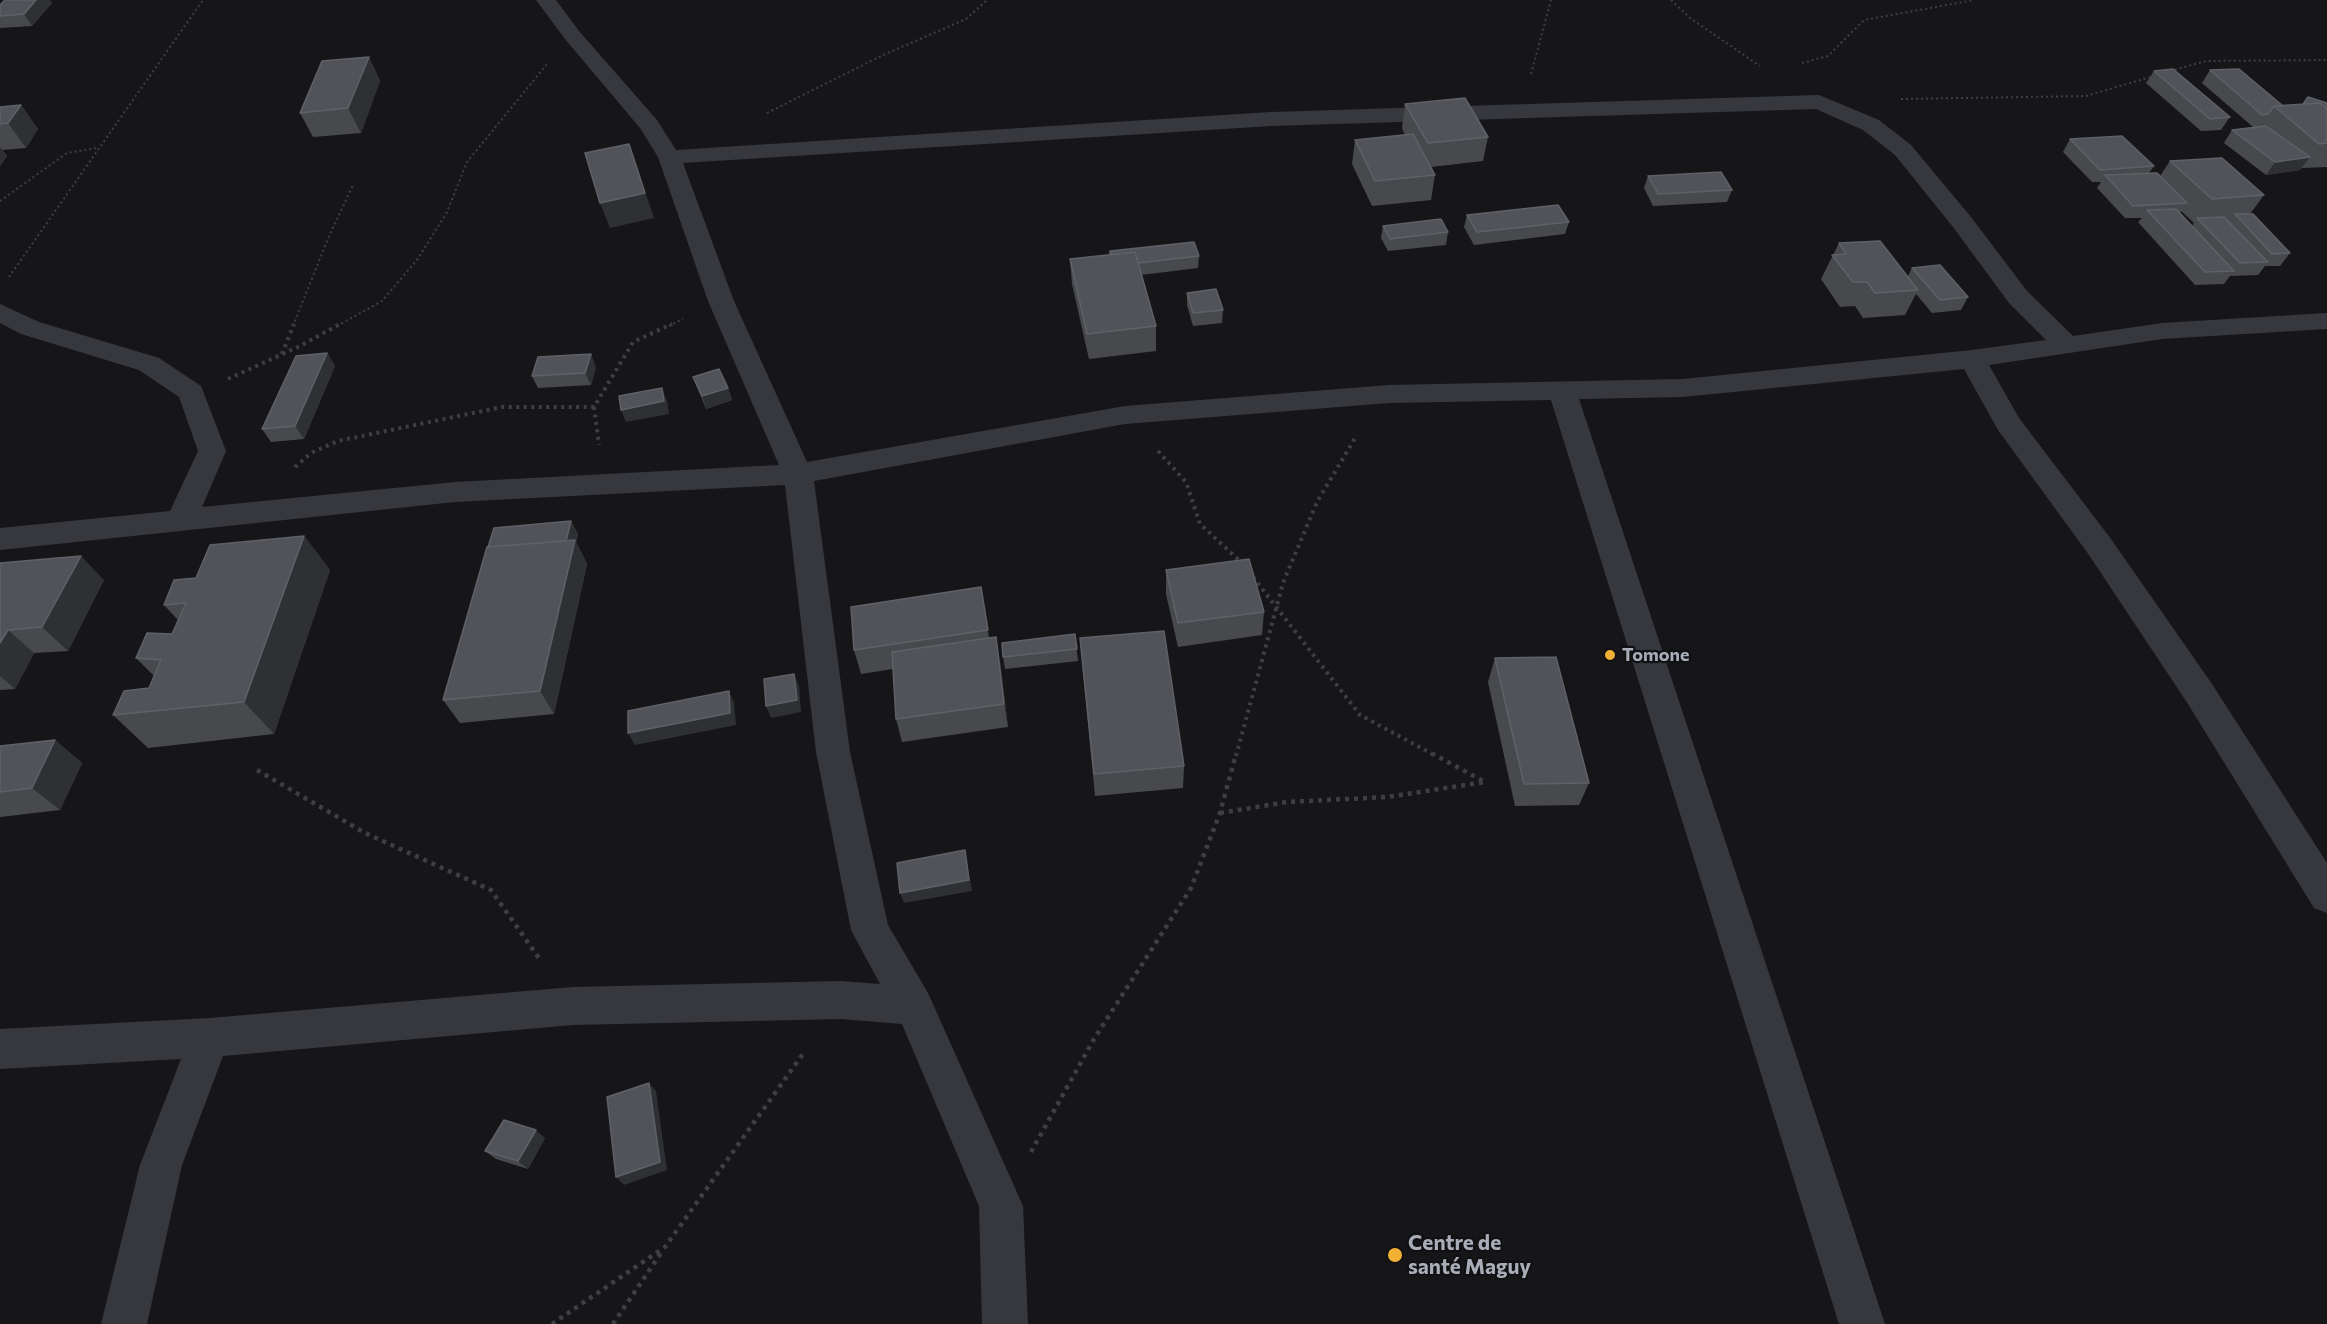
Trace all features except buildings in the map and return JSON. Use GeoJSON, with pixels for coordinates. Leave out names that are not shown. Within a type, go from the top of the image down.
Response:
{"type":"FeatureCollection","features":[{"type":"Feature","properties":{"kind":"street"},"geometry":{"type":"LineString","coordinates":[[546,0],[572,35],[649,125],[669,157],[721,301],[798,474],[833,752],[870,930],[914,1006],[1001,1206],[1005,1324]]}},
{"type":"Feature","properties":{"kind":"street"},"geometry":{"type":"LineString","coordinates":[[669,157],[1271,119],[1819,102],[1871,125],[1903,150],[1962,222],[2018,297],[2068,346]]}},
{"type":"Feature","properties":{"kind":"street"},"geometry":{"type":"LineString","coordinates":[[0,312],[30,328],[148,364],[191,392],[212,451],[181,520]]}},
{"type":"Feature","properties":{"kind":"street"},"geometry":{"type":"LineString","coordinates":[[0,539],[455,492],[798,474],[1125,415],[1389,394],[1683,387],[1972,359],[2162,331],[2327,321]]}},
{"type":"Feature","properties":{"kind":"street"},"geometry":{"type":"LineString","coordinates":[[1972,359],[2008,423],[2100,547],[2200,694],[2327,896]]}},
{"type":"Feature","properties":{"kind":"street"},"geometry":{"type":"LineString","coordinates":[[1562,390],[1862,1324]]}},
{"type":"Feature","properties":{"kind":"street"},"geometry":{"type":"LineString","coordinates":[[0,1049],[210,1038],[573,1006],[841,1000],[914,1006]]}},
{"type":"Feature","properties":{"kind":"street"},"geometry":{"type":"LineString","coordinates":[[124,1324],[161,1165],[210,1038]]}},
{"type":"Feature","properties":{"kind":"path"},"geometry":{"type":"LineString","coordinates":[[6,281],[97,148],[203,0]]}},
{"type":"Feature","properties":{"kind":"path"},"geometry":{"type":"LineString","coordinates":[[765,114],[881,56],[966,19],[987,0]]}},
{"type":"Feature","properties":{"kind":"path"},"geometry":{"type":"LineString","coordinates":[[1501,112],[1532,73],[1551,0]]}},
{"type":"Feature","properties":{"kind":"path"},"geometry":{"type":"LineString","coordinates":[[1671,0],[1690,18],[1734,50],[1819,102]]}},
{"type":"Feature","properties":{"kind":"path"},"geometry":{"type":"LineString","coordinates":[[1799,64],[1828,56],[1864,20],[1974,0]]}},
{"type":"Feature","properties":{"kind":"path"},"geometry":{"type":"LineString","coordinates":[[191,392],[281,355],[382,301],[417,260],[447,212],[467,162],[572,35]]}},
{"type":"Feature","properties":{"kind":"path"},"geometry":{"type":"LineString","coordinates":[[1900,99],[2086,96],[2206,61],[2327,60]]}},
{"type":"Feature","properties":{"kind":"path"},"geometry":{"type":"LineString","coordinates":[[0,201],[68,153],[97,148]]}},
{"type":"Feature","properties":{"kind":"path"},"geometry":{"type":"LineString","coordinates":[[281,355],[329,236],[353,185]]}},
{"type":"Feature","properties":{"kind":"path"},"geometry":{"type":"LineString","coordinates":[[254,513],[291,470],[311,453],[338,441],[502,407],[594,407],[633,342],[721,301]]}},
{"type":"Feature","properties":{"kind":"path"},"geometry":{"type":"LineString","coordinates":[[1001,1206],[1094,1039],[1191,888],[1220,813],[1283,584],[1317,502],[1357,435],[1389,394]]}},
{"type":"Feature","properties":{"kind":"path"},"geometry":{"type":"LineString","coordinates":[[1125,415],[1186,482],[1200,524],[1245,566]]}},
{"type":"Feature","properties":{"kind":"path"},"geometry":{"type":"LineString","coordinates":[[1220,813],[1287,802],[1387,796],[1485,782],[1360,715],[1251,575]]}},
{"type":"Feature","properties":{"kind":"path"},"geometry":{"type":"LineString","coordinates":[[257,770],[365,833],[491,890],[573,1006]]}},
{"type":"Feature","properties":{"kind":"path"},"geometry":{"type":"LineString","coordinates":[[613,1324],[841,1000]]}},
{"type":"Feature","properties":{"kind":"path"},"geometry":{"type":"LineString","coordinates":[[552,1324],[665,1247]]}},
{"type":"Feature","properties":{"kind":"place","name":"Tomone"},"geometry":{"type":"Point","coordinates":[1610,655]}},
{"type":"Feature","properties":{"kind":"place","name":"Centre de santé Maguy"},"geometry":{"type":"Point","coordinates":[1395,1255]}}]}
